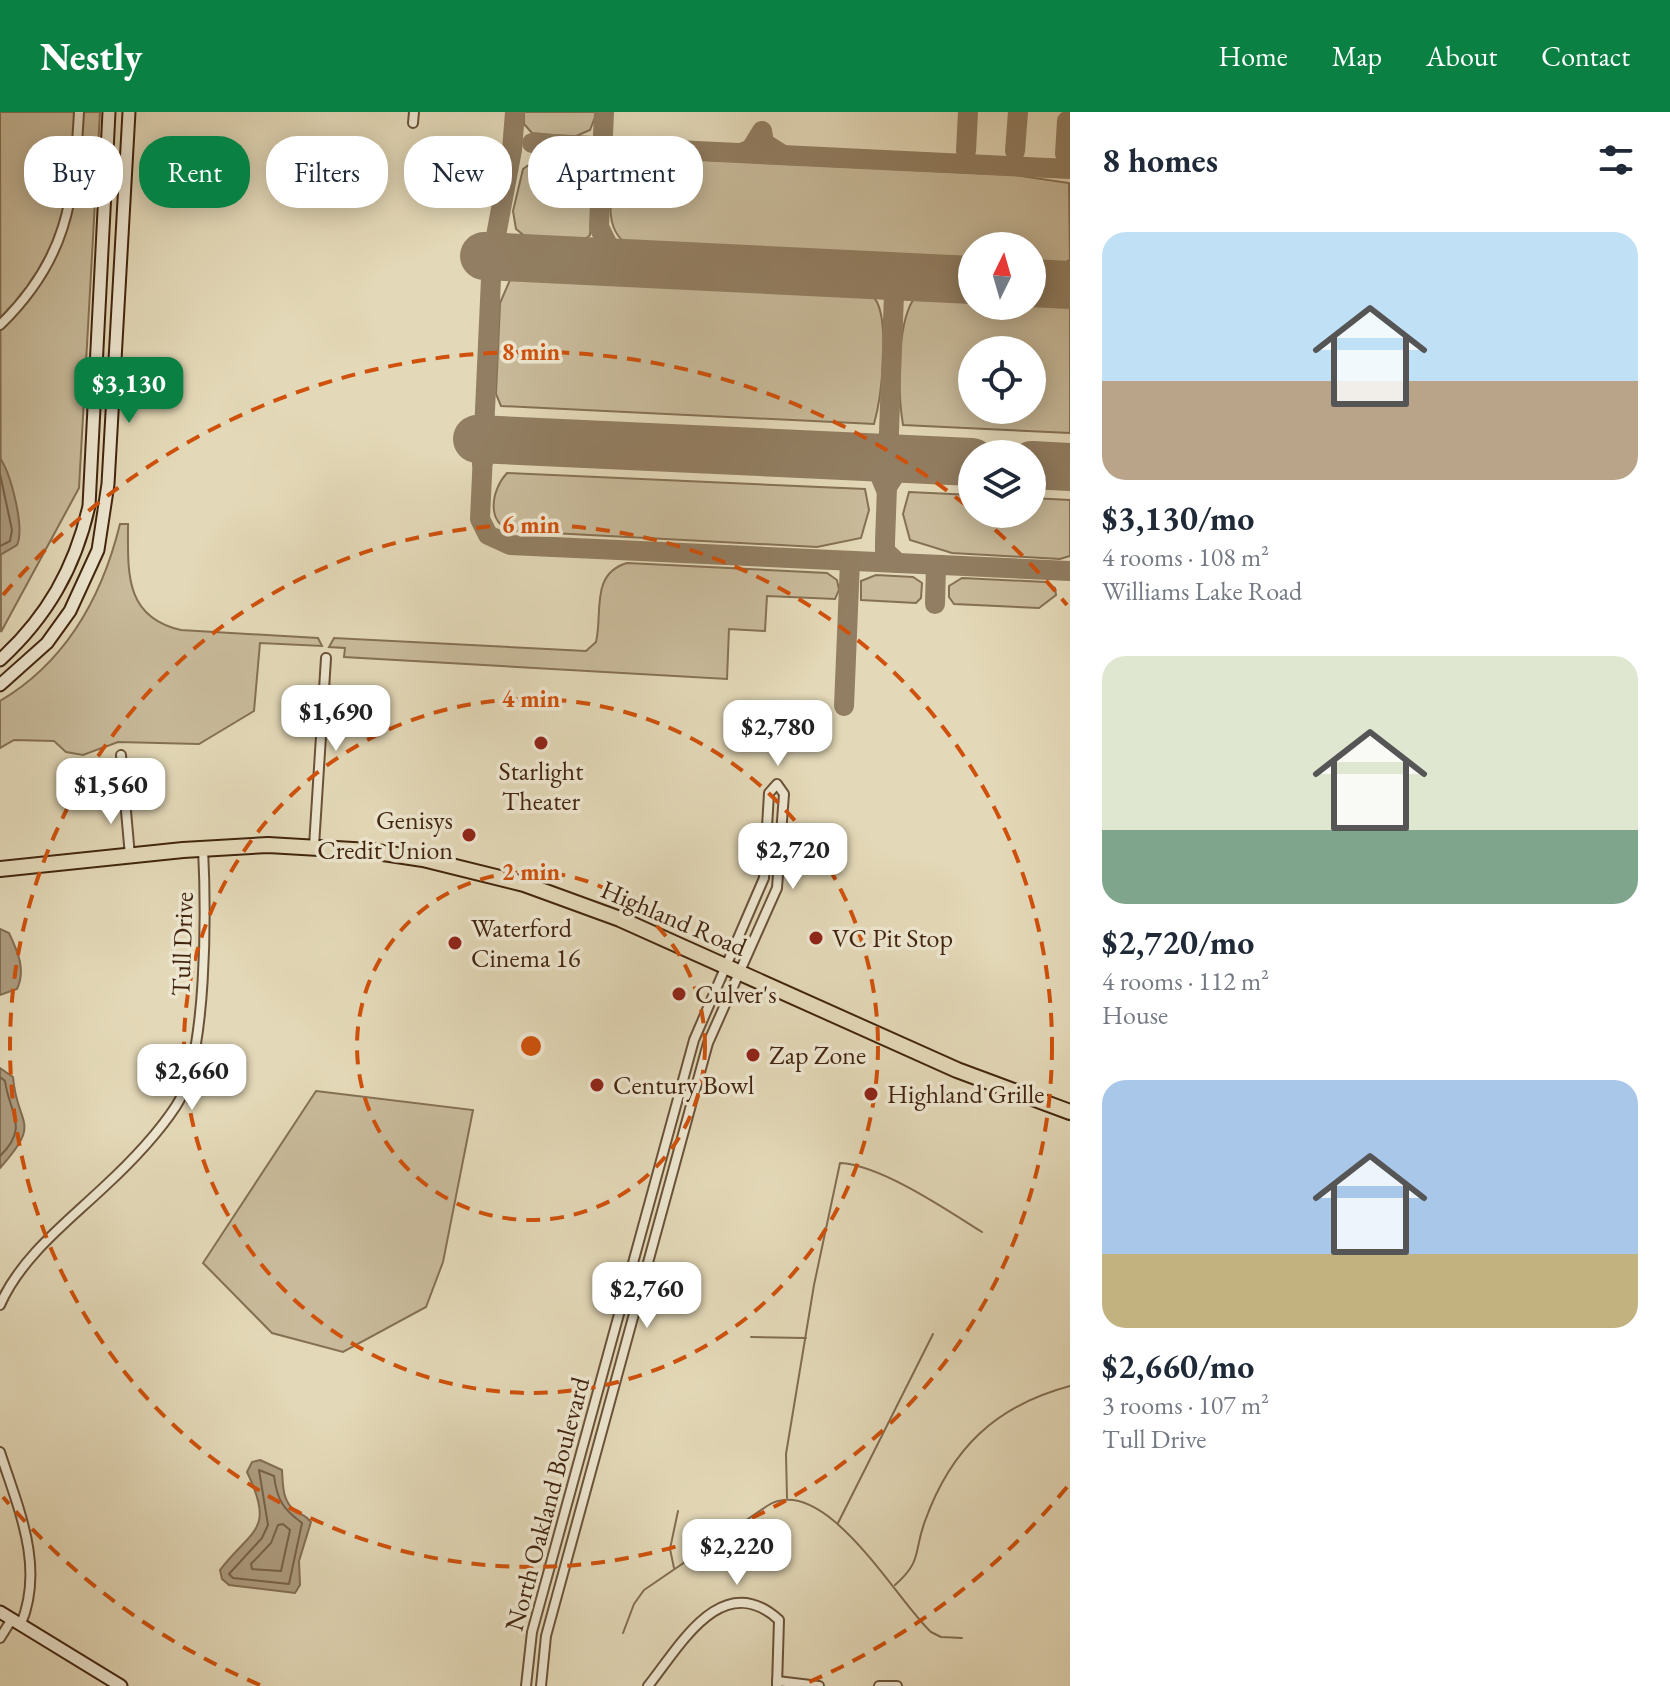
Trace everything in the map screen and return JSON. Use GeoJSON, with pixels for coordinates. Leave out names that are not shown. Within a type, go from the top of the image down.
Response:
{"type":"FeatureCollection","features":[{"type":"Feature","properties":{"kind":"highway","name":"Highland Road"},"geometry":{"type":"LineString","coordinates":[[0,869],[203,848],[314,846],[423,859],[524,884],[620,919],[957,1070],[1070,1112]]}},
{"type":"Feature","properties":{"kind":"main road"},"geometry":{"type":"LineString","coordinates":[[0,660],[41,618],[57,593],[82,538],[89,506],[109,112]]}},
{"type":"Feature","properties":{"kind":"main road"},"geometry":{"type":"LineString","coordinates":[[0,685],[47,643],[70,611],[98,550],[108,484],[129,112]]}},
{"type":"Feature","properties":{"kind":"main road"},"geometry":{"type":"LineString","coordinates":[[0,1612],[121,1686]]}},
{"type":"Feature","properties":{"kind":"street"},"geometry":{"type":"LineString","coordinates":[[0,325],[28,296],[58,247],[74,188],[79,112]]}},
{"type":"Feature","properties":{"kind":"street"},"geometry":{"type":"LineString","coordinates":[[413,123],[414,112]]}},
{"type":"Feature","properties":{"kind":"street"},"geometry":{"type":"LineString","coordinates":[[314,846],[326,658]]}},
{"type":"Feature","properties":{"kind":"street"},"geometry":{"type":"LineString","coordinates":[[121,755],[130,856]]}},
{"type":"Feature","properties":{"kind":"street","name":"North Oakland Boulevard"},"geometry":{"type":"LineString","coordinates":[[526,1686],[532,1632],[697,1033],[764,878],[769,793],[777,784],[784,794],[779,878],[710,1037],[546,1636],[541,1686]]}},
{"type":"Feature","properties":{"kind":"street","name":"Tull Drive"},"geometry":{"type":"LineString","coordinates":[[0,1305],[15,1275],[115,1177],[178,1104],[189,1076],[198,1034],[203,848]]}},
{"type":"Feature","properties":{"kind":"street"},"geometry":{"type":"LineString","coordinates":[[0,1452],[31,1562],[32,1589],[17,1621],[0,1638]]}},
{"type":"Feature","properties":{"kind":"street"},"geometry":{"type":"LineString","coordinates":[[648,1686],[691,1630],[709,1614],[740,1603],[755,1603],[779,1620],[777,1684],[819,1686]]}},
{"type":"Feature","properties":{"kind":"street"},"geometry":{"type":"LineString","coordinates":[[879,1686],[897,1686]]}},
{"type":"Feature","properties":{"kind":"shaded area"},"geometry":{"type":"Polygon","coordinates":[[[0,112],[100,112],[99,136],[24,136],[24,208],[95,208],[79,488],[1,632],[0,112]]]}},
{"type":"Feature","properties":{"kind":"shaded area"},"geometry":{"type":"Polygon","coordinates":[[[524,112],[597,112],[590,130],[576,136],[532,133],[524,124],[524,112]]]}},
{"type":"Feature","properties":{"kind":"shaded area"},"geometry":{"type":"Polygon","coordinates":[[[703,160],[1015,175],[1069,183],[1070,260],[1059,266],[1046,266],[1046,232],[958,232],[958,261],[640,248],[627,244],[619,236],[611,208],[703,208],[703,160]]]}},
{"type":"Feature","properties":{"kind":"shaded area"},"geometry":{"type":"Polygon","coordinates":[[[528,165],[528,208],[592,208],[590,235],[581,243],[532,242],[516,229],[513,211],[523,169],[528,165]]]}},
{"type":"Feature","properties":{"kind":"shaded area"},"geometry":{"type":"Polygon","coordinates":[[[522,276],[862,290],[877,302],[883,328],[882,380],[874,424],[501,406],[496,394],[500,303],[510,280],[522,276]]]}},
{"type":"Feature","properties":{"kind":"shaded area"},"geometry":{"type":"Polygon","coordinates":[[[927,294],[958,296],[958,320],[1046,320],[1046,301],[1070,302],[1070,433],[903,425],[899,379],[907,312],[913,300],[927,294]]]}},
{"type":"Feature","properties":{"kind":"shaded area"},"geometry":{"type":"Polygon","coordinates":[[[507,473],[865,489],[869,510],[861,538],[817,547],[514,531],[498,522],[494,506],[497,488],[507,473]]]}},
{"type":"Feature","properties":{"kind":"shaded area"},"geometry":{"type":"Polygon","coordinates":[[[909,492],[958,494],[958,528],[1046,528],[1046,499],[1070,500],[1070,556],[1060,559],[952,553],[910,540],[903,514],[909,492]]]}},
{"type":"Feature","properties":{"kind":"shaded area"},"geometry":{"type":"Polygon","coordinates":[[[120,524],[128,524],[128,559],[133,590],[149,615],[162,624],[181,630],[318,638],[322,646],[260,643],[254,711],[199,744],[118,742],[83,755],[66,752],[54,741],[14,740],[0,748],[0,701],[44,667],[78,625],[103,577],[120,524]]]}},
{"type":"Feature","properties":{"kind":"shaded area"},"geometry":{"type":"Polygon","coordinates":[[[627,563],[827,573],[837,580],[839,590],[835,599],[767,596],[765,631],[729,629],[727,679],[344,657],[345,648],[329,647],[334,638],[586,651],[596,642],[603,585],[615,568],[627,563]]]}},
{"type":"Feature","properties":{"kind":"shaded area"},"geometry":{"type":"Polygon","coordinates":[[[876,575],[913,577],[922,583],[921,598],[916,603],[861,600],[861,581],[876,575]]]}},
{"type":"Feature","properties":{"kind":"shaded area"},"geometry":{"type":"Polygon","coordinates":[[[962,578],[1046,582],[1055,588],[1056,595],[1039,608],[954,604],[949,597],[949,586],[962,578]]]}},
{"type":"Feature","properties":{"kind":"shaded area"},"geometry":{"type":"Polygon","coordinates":[[[316,1091],[473,1110],[443,1262],[426,1307],[343,1352],[272,1333],[203,1263],[316,1091]]]}},
{"type":"Feature","properties":{"kind":"water"},"geometry":{"type":"Polygon","coordinates":[[[0,458],[12,488],[19,537],[17,545],[0,555],[0,458]]]}},
{"type":"Feature","properties":{"kind":"water"},"geometry":{"type":"Polygon","coordinates":[[[0,929],[9,933],[20,961],[21,975],[17,989],[0,995],[0,929]]]}},
{"type":"Feature","properties":{"kind":"water"},"geometry":{"type":"Polygon","coordinates":[[[0,1068],[13,1077],[24,1131],[21,1141],[0,1168],[0,1068]]]}},
{"type":"Feature","properties":{"kind":"water"},"geometry":{"type":"Polygon","coordinates":[[[260,1460],[282,1470],[287,1502],[311,1522],[299,1561],[300,1585],[295,1593],[229,1585],[222,1579],[220,1570],[250,1537],[259,1519],[259,1507],[247,1472],[252,1462],[260,1460]]]}},
{"type":"Feature","properties":{"kind":"waterway"},"geometry":{"type":"LineString","coordinates":[[787,1498],[786,1454],[814,1285],[840,1163],[894,1180],[982,1232]]}},
{"type":"Feature","properties":{"kind":"waterway"},"geometry":{"type":"LineString","coordinates":[[838,1523],[933,1334]]}},
{"type":"Feature","properties":{"kind":"waterway"},"geometry":{"type":"LineString","coordinates":[[751,1337],[806,1338]]}},
{"type":"Feature","properties":{"kind":"waterway"},"geometry":{"type":"LineString","coordinates":[[895,1585],[914,1562],[936,1495],[963,1452],[979,1434],[1019,1405],[1070,1386]]}},
{"type":"Feature","properties":{"kind":"waterway"},"geometry":{"type":"LineString","coordinates":[[623,1633],[634,1604],[644,1590],[767,1506],[789,1500],[812,1506],[835,1522],[858,1544],[931,1632],[941,1637],[962,1638]]}},
{"type":"Feature","properties":{"kind":"waterway"},"geometry":{"type":"LineString","coordinates":[[674,1568],[670,1549],[678,1511]]}},
{"type":"Feature","properties":{"kind":"taxiway"},"geometry":{"type":"LineString","coordinates":[[515,112],[512,150],[492,257],[480,519],[488,535],[510,545],[1070,571]]}},
{"type":"Feature","properties":{"kind":"taxiway"},"geometry":{"type":"LineString","coordinates":[[604,112],[599,227],[611,251],[635,264]]}},
{"type":"Feature","properties":{"kind":"taxiway"},"geometry":{"type":"LineString","coordinates":[[966,151],[968,112]]}},
{"type":"Feature","properties":{"kind":"taxiway"},"geometry":{"type":"LineString","coordinates":[[1015,151],[1018,112]]}},
{"type":"Feature","properties":{"kind":"taxiway"},"geometry":{"type":"LineString","coordinates":[[1065,154],[1067,121]]}},
{"type":"Feature","properties":{"kind":"taxiway"},"geometry":{"type":"LineString","coordinates":[[741,153],[751,149],[762,131],[764,143],[783,155]]}},
{"type":"Feature","properties":{"kind":"taxiway"},"geometry":{"type":"LineString","coordinates":[[703,151],[1070,169]]}},
{"type":"Feature","properties":{"kind":"taxiway"},"geometry":{"type":"LineString","coordinates":[[1046,282],[1070,274]]}},
{"type":"Feature","properties":{"kind":"taxiway"},"geometry":{"type":"LineString","coordinates":[[879,276],[894,294]]}},
{"type":"Feature","properties":{"kind":"taxiway"},"geometry":{"type":"LineString","coordinates":[[898,563],[885,551],[894,294],[899,285],[912,277]]}},
{"type":"Feature","properties":{"kind":"taxiway"},"geometry":{"type":"LineString","coordinates":[[482,464],[487,453],[509,441]]}},
{"type":"Feature","properties":{"kind":"taxiway"},"geometry":{"type":"LineString","coordinates":[[855,457],[879,473],[886,490]]}},
{"type":"Feature","properties":{"kind":"taxiway"},"geometry":{"type":"LineString","coordinates":[[887,487],[898,470],[920,460]]}},
{"type":"Feature","properties":{"kind":"taxiway"},"geometry":{"type":"LineString","coordinates":[[844,706],[850,561]]}},
{"type":"Feature","properties":{"kind":"taxiway"},"geometry":{"type":"LineString","coordinates":[[935,604],[936,565]]}},
{"type":"Feature","properties":{"kind":"runway"},"geometry":{"type":"LineString","coordinates":[[484,256],[958,279]]}},
{"type":"Feature","properties":{"kind":"runway"},"geometry":{"type":"LineString","coordinates":[[1046,284],[1070,285]]}},
{"type":"Feature","properties":{"kind":"runway"},"geometry":{"type":"LineString","coordinates":[[477,439],[958,461]]}},
{"type":"Feature","properties":{"kind":"runway"},"geometry":{"type":"LineString","coordinates":[[1046,466],[1070,467]]}},
{"type":"Feature","properties":{"kind":"place","name":"Starlight Theater"},"geometry":{"type":"Point","coordinates":[541,743]}},
{"type":"Feature","properties":{"kind":"place","name":"Genisys Credit Union"},"geometry":{"type":"Point","coordinates":[469,835]}},
{"type":"Feature","properties":{"kind":"place","name":"VC Pit Stop"},"geometry":{"type":"Point","coordinates":[816,938]}},
{"type":"Feature","properties":{"kind":"place","name":"Waterford Cinema 16"},"geometry":{"type":"Point","coordinates":[455,943]}},
{"type":"Feature","properties":{"kind":"place","name":"Culver's"},"geometry":{"type":"Point","coordinates":[679,994]}},
{"type":"Feature","properties":{"kind":"place","name":"Zap Zone"},"geometry":{"type":"Point","coordinates":[753,1055]}},
{"type":"Feature","properties":{"kind":"place","name":"Century Bowl"},"geometry":{"type":"Point","coordinates":[597,1085]}},
{"type":"Feature","properties":{"kind":"place","name":"Highland Grille"},"geometry":{"type":"Point","coordinates":[871,1094]}}]}
